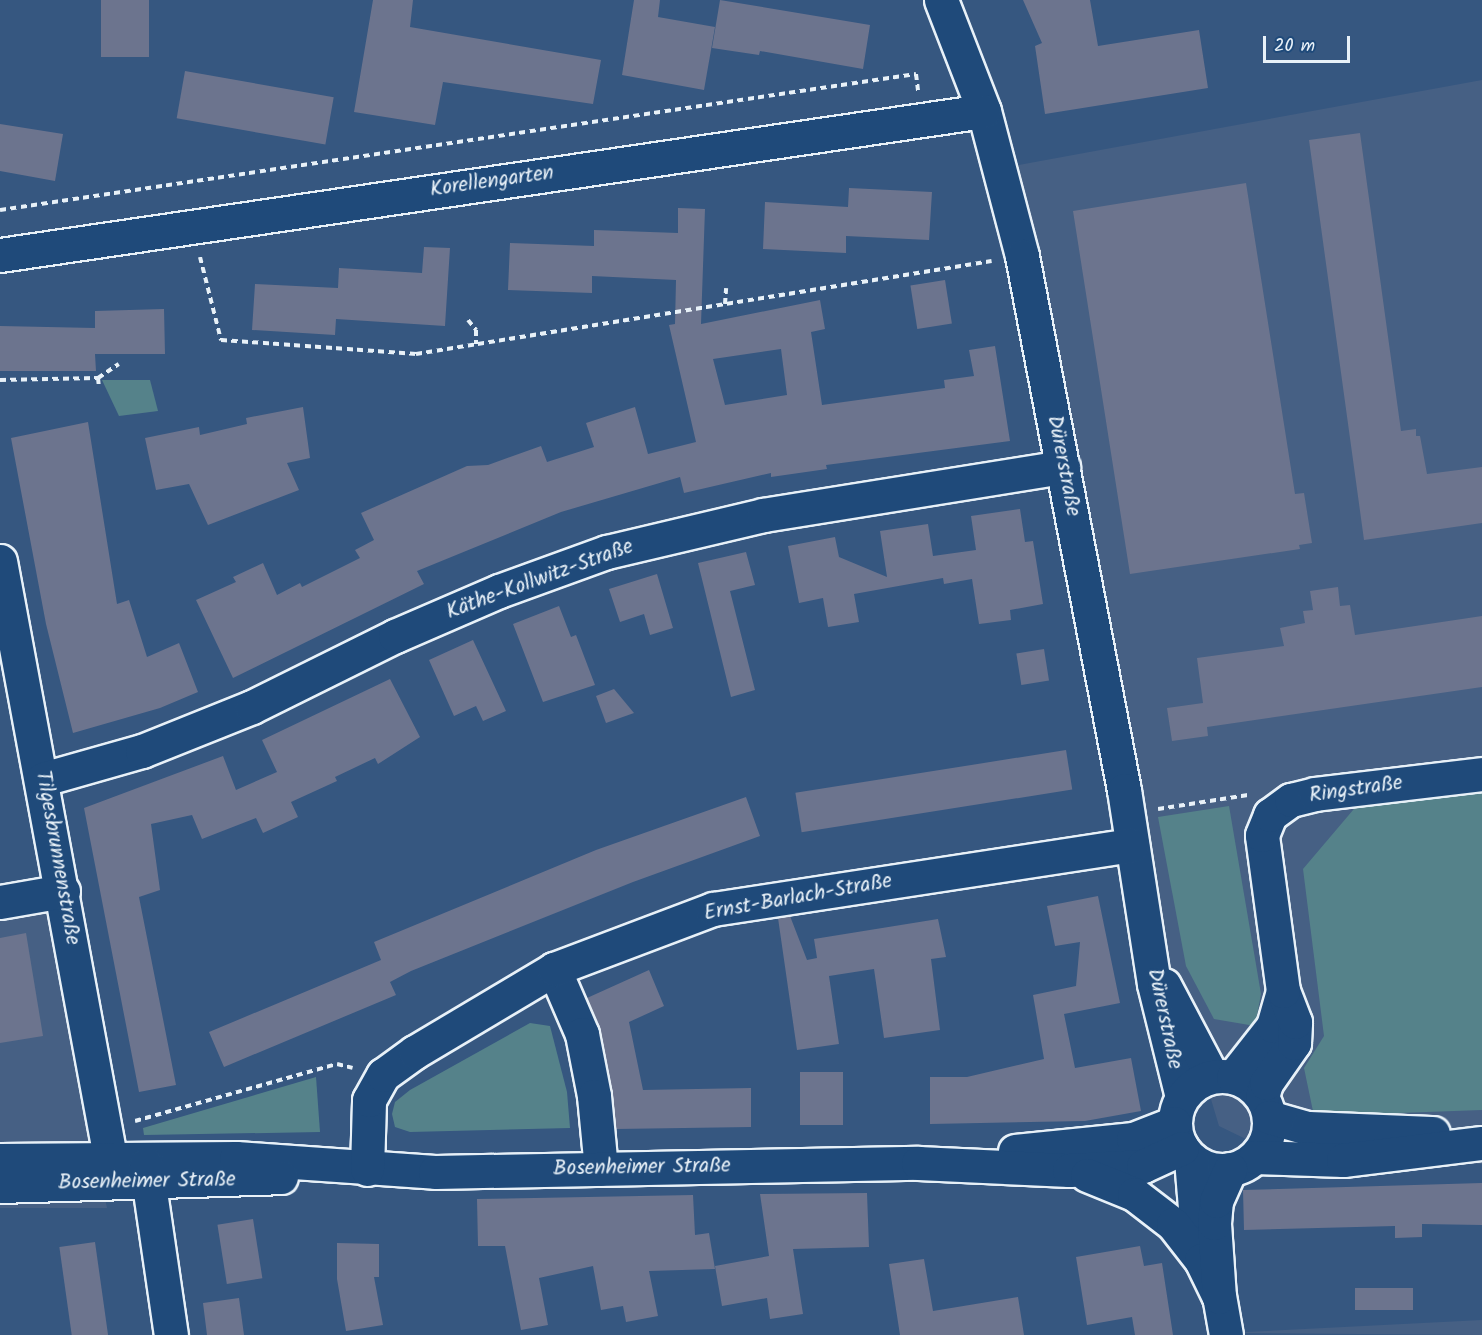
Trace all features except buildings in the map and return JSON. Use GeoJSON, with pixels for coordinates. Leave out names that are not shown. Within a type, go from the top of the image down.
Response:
{"type":"FeatureCollection","features":[{"type":"Feature","properties":{"kind":"street","name":"Dürerstraße"},"geometry":{"type":"LineString","coordinates":[[941,0],[984,111],[1022,256],[1064,467],[1130,829],[1182,1132],[1201,1260]]}},
{"type":"Feature","properties":{"kind":"street","name":"Korellengarten"},"geometry":{"type":"LineString","coordinates":[[0,255],[984,111]]}},
{"type":"Feature","properties":{"kind":"street","name":"Käthe-Kollwitz-Straße"},"geometry":{"type":"LineString","coordinates":[[43,779],[142,751],[241,711],[395,636],[499,591],[607,552],[763,514],[1064,467]]}},
{"type":"Feature","properties":{"kind":"street","name":"Tilgesbrunnenstraße"},"geometry":{"type":"LineString","coordinates":[[0,561],[43,779],[110,1156]]}},
{"type":"Feature","properties":{"kind":"street","name":"Ringstraße"},"geometry":{"type":"LineString","coordinates":[[1265,1107],[1266,1083],[1294,1043],[1295,1022],[1283,992],[1262,835],[1270,815],[1291,800],[1315,794],[1482,774]]}},
{"type":"Feature","properties":{"kind":"street","name":"Ernst-Barlach-Straße"},"geometry":{"type":"LineString","coordinates":[[366,1169],[369,1100],[383,1075],[415,1052],[555,969],[713,909],[1130,829]]}},
{"type":"Feature","properties":{"kind":"street"},"geometry":{"type":"LineString","coordinates":[[0,902],[63,891]]}},
{"type":"Feature","properties":{"kind":"street","name":"Dürerstraße"},"geometry":{"type":"LineString","coordinates":[[1148,941],[1163,983],[1223,1076]]}},
{"type":"Feature","properties":{"kind":"street"},"geometry":{"type":"LineString","coordinates":[[555,969],[582,1034],[594,1096],[601,1169]]}},
{"type":"Feature","properties":{"kind":"street","name":"Ringstraße"},"geometry":{"type":"LineString","coordinates":[[1223,1076],[1274,1026],[1283,992]]}},
{"type":"Feature","properties":{"kind":"street"},"geometry":{"type":"LineString","coordinates":[[1223,1076],[1265,1107],[1307,1128],[1473,1137],[1343,1160],[1243,1163],[1216,1170],[1182,1132],[1200,1080],[1223,1076]]}},
{"type":"Feature","properties":{"kind":"street"},"geometry":{"type":"LineString","coordinates":[[1226,1335],[1219,1297],[1214,1223],[1216,1201],[1269,1131],[1265,1107]]}},
{"type":"Feature","properties":{"kind":"street","name":"Bosenheimer Straße"},"geometry":{"type":"LineString","coordinates":[[918,1163],[1182,1132]]}},
{"type":"Feature","properties":{"kind":"street","name":"Bosenheimer Straße"},"geometry":{"type":"LineString","coordinates":[[0,1186],[236,1158],[366,1169],[435,1172],[918,1163],[1069,1170],[1143,1166],[1182,1132]]}},
{"type":"Feature","properties":{"kind":"street","name":"Bosenheimer Straße"},"geometry":{"type":"LineString","coordinates":[[0,1160],[110,1156],[147,1170]]}},
{"type":"Feature","properties":{"kind":"street"},"geometry":{"type":"LineString","coordinates":[[147,1170],[171,1335]]}},
{"type":"Feature","properties":{"kind":"street"},"geometry":{"type":"LineString","coordinates":[[1069,1170],[1110,1181],[1134,1194],[1173,1224],[1201,1260],[1219,1297]]}},
{"type":"Feature","properties":{"kind":"path"},"geometry":{"type":"LineString","coordinates":[[0,210],[916,74]]}},
{"type":"Feature","properties":{"kind":"path"},"geometry":{"type":"LineString","coordinates":[[193,227],[221,340],[416,354],[1022,256]]}},
{"type":"Feature","properties":{"kind":"path"},"geometry":{"type":"LineString","coordinates":[[725,304],[726,288]]}},
{"type":"Feature","properties":{"kind":"path"},"geometry":{"type":"LineString","coordinates":[[468,320],[476,330],[476,344]]}},
{"type":"Feature","properties":{"kind":"path"},"geometry":{"type":"LineString","coordinates":[[0,380],[98,378],[119,364]]}},
{"type":"Feature","properties":{"kind":"path"},"geometry":{"type":"LineString","coordinates":[[98,378],[99,388]]}},
{"type":"Feature","properties":{"kind":"path"},"geometry":{"type":"LineString","coordinates":[[1130,829],[1248,795],[1291,800]]}},
{"type":"Feature","properties":{"kind":"path"},"geometry":{"type":"LineString","coordinates":[[124,1124],[337,1064],[383,1075]]}},
{"type":"Feature","properties":{"kind":"shaded area"},"geometry":{"type":"Polygon","coordinates":[[[1482,80],[1482,1164],[1291,1161],[1219,1126],[1185,1012],[1149,936],[1002,168],[1482,80]]]}},
{"type":"Feature","properties":{"kind":"shaded area"},"geometry":{"type":"Polygon","coordinates":[[[47,909],[107,1208],[0,1208],[0,916],[47,909]]]}},
{"type":"Feature","properties":{"kind":"shaded area"},"geometry":{"type":"Polygon","coordinates":[[[1482,1320],[1482,1335],[1226,1333],[1482,1320]]]}},
{"type":"Feature","properties":{"kind":"green space"},"geometry":{"type":"Polygon","coordinates":[[[102,380],[150,380],[158,411],[119,416],[102,380]]]}},
{"type":"Feature","properties":{"kind":"green space"},"geometry":{"type":"Polygon","coordinates":[[[1482,786],[1482,1110],[1314,1116],[1304,1068],[1324,1036],[1303,869],[1359,803],[1482,786]]]}},
{"type":"Feature","properties":{"kind":"green space"},"geometry":{"type":"Polygon","coordinates":[[[1229,806],[1261,994],[1255,1026],[1214,1019],[1186,966],[1158,817],[1229,806]]]}},
{"type":"Feature","properties":{"kind":"green space"},"geometry":{"type":"Polygon","coordinates":[[[530,1023],[550,1026],[567,1092],[570,1128],[410,1132],[395,1127],[392,1114],[395,1102],[410,1090],[530,1023]]]}},
{"type":"Feature","properties":{"kind":"green space"},"geometry":{"type":"Polygon","coordinates":[[[316,1077],[320,1132],[144,1135],[143,1128],[316,1077]]]}}]}
